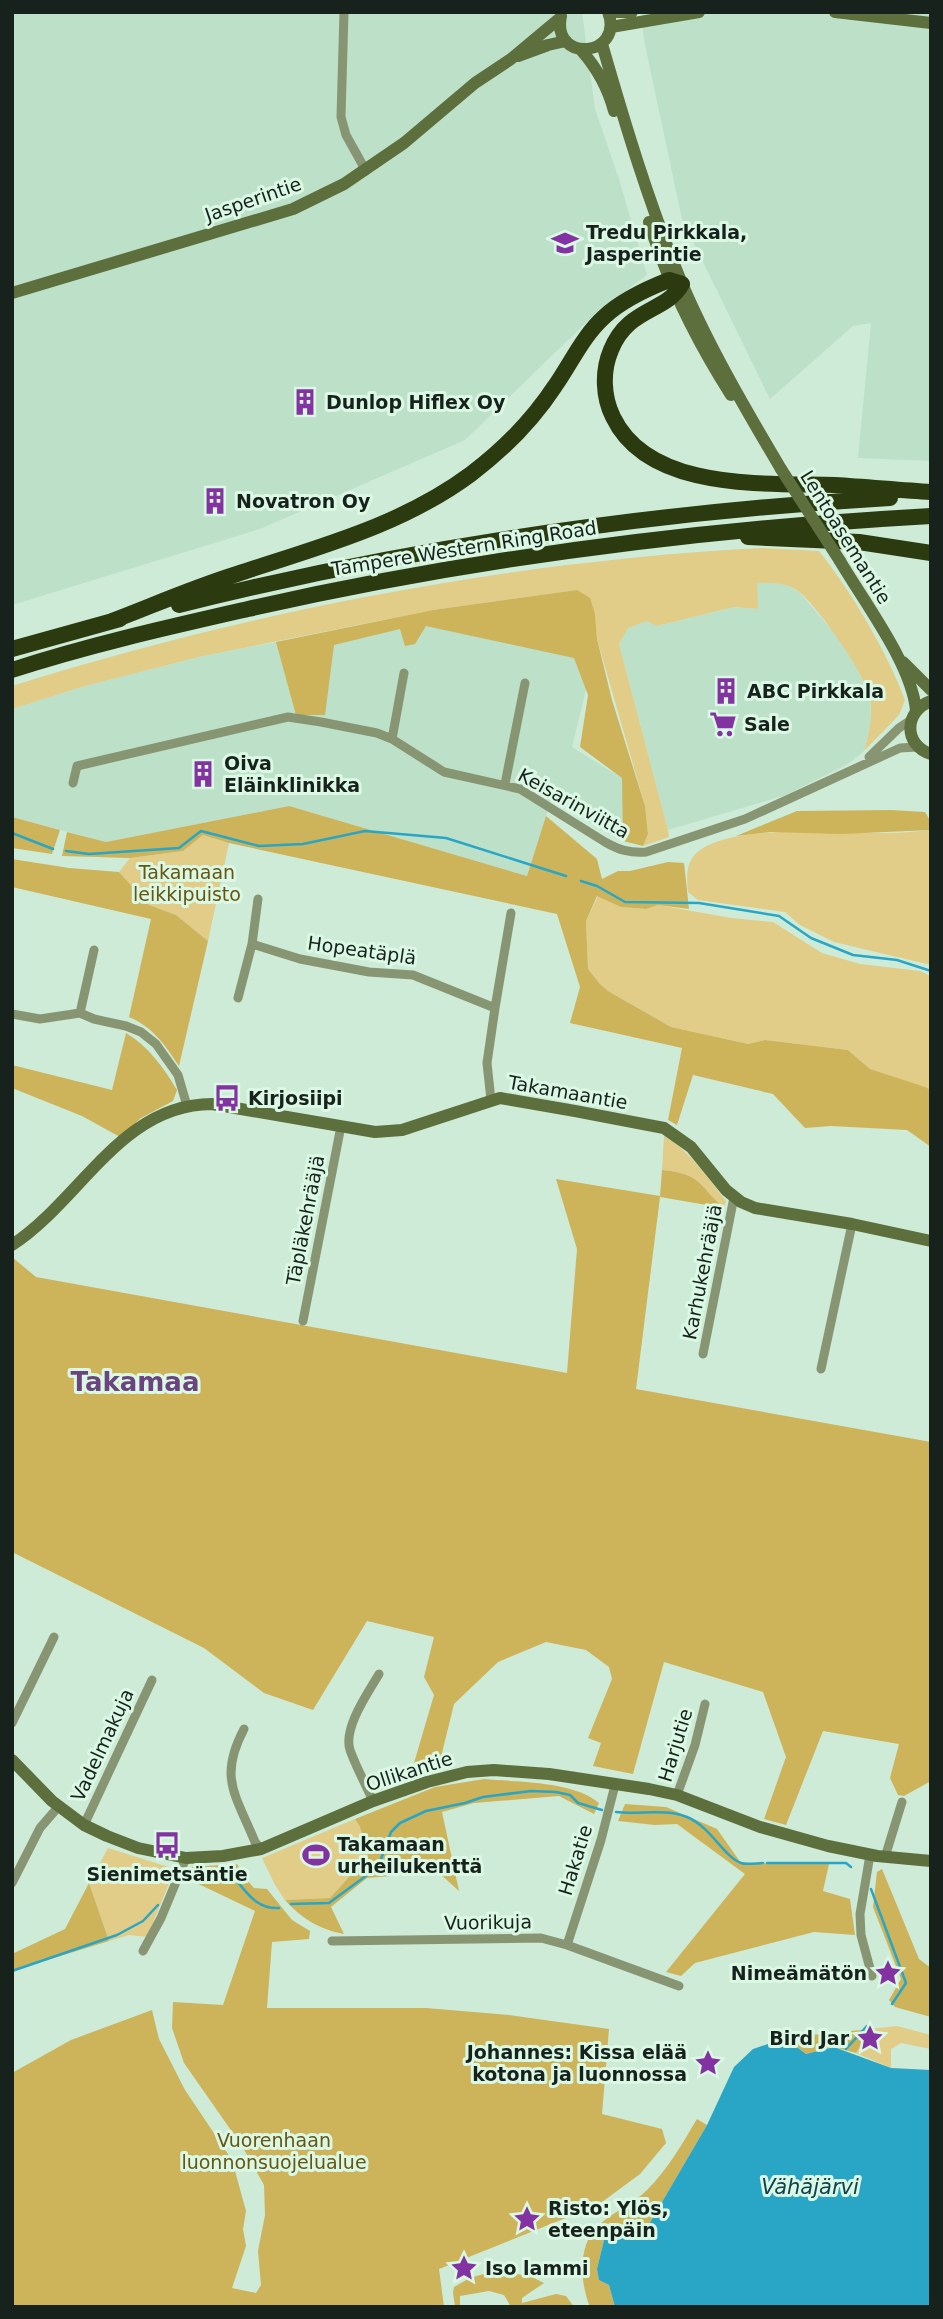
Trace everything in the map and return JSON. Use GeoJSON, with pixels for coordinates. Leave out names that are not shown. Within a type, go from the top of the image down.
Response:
{"type":"FeatureCollection","features":[{"type":"Feature","properties":{"kind":"highway"},"geometry":{"type":"LineString","coordinates":[[675,287],[658,304],[632,319],[616,338],[607,361],[605,386],[610,411],[621,432],[639,450],[669,466],[736,482],[931,494]]}},
{"type":"Feature","properties":{"kind":"highway"},"geometry":{"type":"LineString","coordinates":[[112,621],[235,574],[359,534],[452,488],[494,456],[527,425],[593,329],[605,316],[626,301],[675,287]]}},
{"type":"Feature","properties":{"kind":"highway","name":"Tampere Western Ring Road"},"geometry":{"type":"LineString","coordinates":[[12,649],[112,621],[297,578],[530,536],[685,515],[931,494]]}},
{"type":"Feature","properties":{"kind":"highway","name":"Tampere Western Ring Road"},"geometry":{"type":"LineString","coordinates":[[12,670],[139,635],[304,596],[533,556],[693,534],[931,516]]}},
{"type":"Feature","properties":{"kind":"highway"},"geometry":{"type":"LineString","coordinates":[[693,534],[859,542],[931,553]]}},
{"type":"Feature","properties":{"kind":"main road"},"geometry":{"type":"LineString","coordinates":[[561,15],[559,27],[566,41],[581,50],[596,48],[602,44],[611,27],[608,12]]}},
{"type":"Feature","properties":{"kind":"main road"},"geometry":{"type":"LineString","coordinates":[[614,12],[632,12]]}},
{"type":"Feature","properties":{"kind":"main road"},"geometry":{"type":"LineString","coordinates":[[611,27],[699,12]]}},
{"type":"Feature","properties":{"kind":"main road"},"geometry":{"type":"LineString","coordinates":[[835,12],[931,23]]}},
{"type":"Feature","properties":{"kind":"main road","name":"Jasperintie"},"geometry":{"type":"LineString","coordinates":[[12,293],[293,209],[366,171],[475,83],[511,59],[561,15]]}},
{"type":"Feature","properties":{"kind":"main road","name":"Jasperintie"},"geometry":{"type":"LineString","coordinates":[[511,59],[566,41]]}},
{"type":"Feature","properties":{"kind":"main road","name":"Lentoasemantie"},"geometry":{"type":"LineString","coordinates":[[602,44],[675,287]]}},
{"type":"Feature","properties":{"kind":"main road","name":"Lentoasemantie"},"geometry":{"type":"LineString","coordinates":[[581,50],[593,64],[612,103],[675,287],[705,354],[760,434],[900,660],[915,699],[911,735],[927,753]]}},
{"type":"Feature","properties":{"kind":"main road","name":"Lentoasemantie"},"geometry":{"type":"LineString","coordinates":[[900,660],[931,690]]}},
{"type":"Feature","properties":{"kind":"main road"},"geometry":{"type":"LineString","coordinates":[[913,715],[931,701]]}},
{"type":"Feature","properties":{"kind":"main road","name":"Takamaantie"},"geometry":{"type":"LineString","coordinates":[[12,1245],[37,1226],[133,1131],[155,1117],[187,1106],[212,1104],[375,1132],[402,1130],[500,1098],[664,1128],[691,1147],[734,1197],[755,1208],[852,1224],[931,1241]]}},
{"type":"Feature","properties":{"kind":"main road","name":"Ollikantie"},"geometry":{"type":"LineString","coordinates":[[12,1760],[59,1806],[84,1825],[138,1848],[186,1858],[223,1856],[261,1849],[373,1801],[447,1776],[481,1770],[549,1774],[677,1795],[760,1827],[870,1855],[931,1861]]}},
{"type":"Feature","properties":{"kind":"street"},"geometry":{"type":"LineString","coordinates":[[344,12],[341,117],[346,135],[366,171]]}},
{"type":"Feature","properties":{"kind":"street"},"geometry":{"type":"LineString","coordinates":[[391,739],[404,673]]}},
{"type":"Feature","properties":{"kind":"street"},"geometry":{"type":"LineString","coordinates":[[505,785],[525,682]]}},
{"type":"Feature","properties":{"kind":"street","name":"Keisarinviitta"},"geometry":{"type":"LineString","coordinates":[[862,763],[913,715]]}},
{"type":"Feature","properties":{"kind":"street","name":"Keisarinviitta"},"geometry":{"type":"LineString","coordinates":[[74,783],[77,766],[288,718],[353,727],[391,739],[444,772],[520,789],[619,850],[632,853],[646,852],[745,819],[819,786],[862,763],[900,748],[927,753]]}},
{"type":"Feature","properties":{"kind":"street"},"geometry":{"type":"LineString","coordinates":[[238,998],[253,944],[258,899]]}},
{"type":"Feature","properties":{"kind":"street"},"geometry":{"type":"LineString","coordinates":[[491,1100],[487,1063],[511,913]]}},
{"type":"Feature","properties":{"kind":"street","name":"Hopeatäplä"},"geometry":{"type":"LineString","coordinates":[[253,944],[300,959],[369,972],[413,975],[495,1008]]}},
{"type":"Feature","properties":{"kind":"street"},"geometry":{"type":"LineString","coordinates":[[80,1013],[94,950]]}},
{"type":"Feature","properties":{"kind":"street"},"geometry":{"type":"LineString","coordinates":[[12,1014],[40,1019],[80,1013],[141,1032],[156,1044],[178,1075],[187,1106]]}},
{"type":"Feature","properties":{"kind":"street","name":"Täpläkehrääjä"},"geometry":{"type":"LineString","coordinates":[[303,1321],[341,1126]]}},
{"type":"Feature","properties":{"kind":"street","name":"Karhukehrääjä"},"geometry":{"type":"LineString","coordinates":[[703,1354],[734,1197]]}},
{"type":"Feature","properties":{"kind":"street"},"geometry":{"type":"LineString","coordinates":[[821,1369],[852,1224]]}},
{"type":"Feature","properties":{"kind":"street"},"geometry":{"type":"LineString","coordinates":[[12,1723],[54,1637]]}},
{"type":"Feature","properties":{"kind":"street"},"geometry":{"type":"LineString","coordinates":[[373,1801],[350,1749],[349,1739],[350,1728],[379,1674]]}},
{"type":"Feature","properties":{"kind":"street","name":"Vadelmakuja"},"geometry":{"type":"LineString","coordinates":[[84,1825],[152,1680]]}},
{"type":"Feature","properties":{"kind":"street","name":"Harjutie"},"geometry":{"type":"LineString","coordinates":[[677,1795],[705,1704]]}},
{"type":"Feature","properties":{"kind":"street"},"geometry":{"type":"LineString","coordinates":[[244,1729],[234,1748],[229,1768],[232,1786],[255,1842],[261,1849]]}},
{"type":"Feature","properties":{"kind":"street","name":"Hakatie"},"geometry":{"type":"LineString","coordinates":[[567,1945],[601,1840],[615,1785]]}},
{"type":"Feature","properties":{"kind":"street"},"geometry":{"type":"LineString","coordinates":[[885,1857],[902,1802]]}},
{"type":"Feature","properties":{"kind":"street"},"geometry":{"type":"LineString","coordinates":[[12,1883],[40,1828],[59,1806]]}},
{"type":"Feature","properties":{"kind":"street"},"geometry":{"type":"LineString","coordinates":[[870,1855],[860,1914],[861,1934],[872,1976]]}},
{"type":"Feature","properties":{"kind":"street"},"geometry":{"type":"LineString","coordinates":[[144,1951],[186,1858]]}},
{"type":"Feature","properties":{"kind":"street","name":"Vuorikuja"},"geometry":{"type":"LineString","coordinates":[[332,1941],[541,1938],[679,1986]]}},
{"type":"Feature","properties":{"kind":"shaded area"},"geometry":{"type":"Polygon","coordinates":[[[12,12],[582,12],[595,109],[647,275],[596,313],[465,440],[260,529],[12,605],[12,12]]]}},
{"type":"Feature","properties":{"kind":"shaded area"},"geometry":{"type":"Polygon","coordinates":[[[641,12],[931,12],[931,461],[858,458],[871,323],[853,326],[770,399],[682,219],[644,40],[641,12]]]}},
{"type":"Feature","properties":{"kind":"shaded area"},"geometry":{"type":"Polygon","coordinates":[[[780,582],[799,592],[838,637],[860,674],[870,696],[871,722],[864,751],[848,764],[786,795],[668,830],[619,644],[628,628],[647,621],[658,626],[734,607],[757,609],[757,583],[780,582]]]}},
{"type":"Feature","properties":{"kind":"shaded area"},"geometry":{"type":"Polygon","coordinates":[[[423,621],[594,657],[572,747],[630,783],[619,840],[551,800],[527,876],[289,806],[106,842],[12,817],[12,709],[85,686],[203,656],[276,642],[423,621]]]}},
{"type":"Feature","properties":{"kind":"green space"},"geometry":{"type":"Polygon","coordinates":[[[761,548],[819,551],[867,622],[905,700],[899,715],[864,751],[871,712],[867,687],[840,641],[817,610],[798,591],[784,585],[757,583],[758,609],[734,607],[657,626],[647,621],[628,628],[619,644],[669,837],[643,846],[648,834],[645,806],[597,639],[595,614],[577,590],[433,610],[203,656],[85,686],[12,709],[12,686],[103,659],[288,613],[382,594],[572,564],[761,548]]]}},
{"type":"Feature","properties":{"kind":"green space"},"geometry":{"type":"Polygon","coordinates":[[[577,590],[590,598],[612,700],[645,806],[648,834],[643,846],[623,841],[622,778],[580,747],[588,695],[574,658],[426,626],[415,644],[405,646],[400,629],[334,645],[325,715],[296,715],[276,642],[433,610],[577,590]]]}},
{"type":"Feature","properties":{"kind":"green space"},"geometry":{"type":"Polygon","coordinates":[[[289,806],[527,876],[546,816],[597,859],[602,879],[618,871],[630,871],[668,862],[684,863],[689,909],[658,905],[646,909],[621,907],[597,896],[586,921],[588,969],[600,984],[671,1027],[748,1044],[765,1040],[848,1050],[870,1069],[925,1087],[931,1090],[931,1147],[907,1130],[831,1126],[805,1128],[773,1094],[693,1075],[677,1125],[668,1120],[682,1048],[570,1023],[580,987],[557,914],[229,843],[203,835],[183,851],[130,858],[62,856],[67,832],[106,842],[289,806]]]}},
{"type":"Feature","properties":{"kind":"green space"},"geometry":{"type":"Polygon","coordinates":[[[797,811],[925,812],[931,822],[931,830],[841,834],[771,832],[736,836],[797,811]]]}},
{"type":"Feature","properties":{"kind":"green space"},"geometry":{"type":"Polygon","coordinates":[[[12,817],[60,830],[52,854],[12,848],[12,817]]]}},
{"type":"Feature","properties":{"kind":"green space"},"geometry":{"type":"Polygon","coordinates":[[[931,830],[931,965],[834,942],[800,925],[785,912],[698,900],[688,892],[687,880],[691,860],[704,847],[725,839],[782,832],[888,833],[931,830]]]}},
{"type":"Feature","properties":{"kind":"green space","name":"Takamaan leikkipuisto"},"geometry":{"type":"Polygon","coordinates":[[[203,835],[229,843],[208,941],[176,915],[149,905],[119,872],[130,858],[183,851],[203,835]]]}},
{"type":"Feature","properties":{"kind":"green space"},"geometry":{"type":"Polygon","coordinates":[[[12,859],[119,872],[149,905],[176,915],[208,941],[179,1066],[152,1032],[129,1017],[151,919],[12,887],[12,859]]]}},
{"type":"Feature","properties":{"kind":"green space"},"geometry":{"type":"Polygon","coordinates":[[[598,896],[621,907],[646,909],[658,905],[731,918],[773,922],[822,953],[860,964],[920,971],[931,976],[931,1090],[870,1069],[848,1050],[765,1040],[748,1044],[671,1027],[608,991],[588,969],[586,921],[598,896]]]}},
{"type":"Feature","properties":{"kind":"green space"},"geometry":{"type":"Polygon","coordinates":[[[126,1033],[155,1058],[177,1090],[173,1101],[141,1118],[120,1137],[82,1116],[12,1088],[12,1065],[112,1090],[126,1033]]]}},
{"type":"Feature","properties":{"kind":"green space"},"geometry":{"type":"Polygon","coordinates":[[[664,1136],[698,1165],[726,1201],[724,1208],[692,1177],[662,1170],[664,1136]]]}},
{"type":"Feature","properties":{"kind":"green space"},"geometry":{"type":"Polygon","coordinates":[[[662,1170],[692,1177],[724,1208],[660,1197],[636,1389],[931,1442],[931,1781],[904,1796],[898,1795],[890,1778],[899,1744],[823,1731],[786,1825],[764,1819],[786,1757],[763,1692],[664,1662],[633,1774],[593,1766],[601,1743],[588,1738],[612,1679],[609,1667],[586,1650],[546,1642],[498,1662],[454,1704],[441,1757],[414,1763],[434,1695],[424,1677],[434,1637],[367,1621],[313,1710],[264,1693],[204,1648],[12,1552],[12,1257],[36,1277],[567,1373],[577,1249],[556,1179],[660,1196],[662,1170]]]}},
{"type":"Feature","properties":{"kind":"green space"},"geometry":{"type":"Polygon","coordinates":[[[484,1779],[528,1782],[575,1790],[599,1803],[594,1814],[559,1796],[474,1803],[442,1812],[459,1891],[438,1872],[367,1878],[331,1907],[344,1934],[312,1922],[285,1900],[330,1898],[368,1856],[355,1819],[435,1787],[484,1779]]]}},
{"type":"Feature","properties":{"kind":"green space"},"geometry":{"type":"Polygon","coordinates":[[[625,1804],[666,1807],[717,1829],[741,1863],[829,1864],[823,1891],[850,1899],[855,1935],[814,1932],[695,1963],[681,1976],[666,1972],[745,1874],[677,1824],[655,1825],[618,1821],[625,1804]]]}},
{"type":"Feature","properties":{"kind":"green space"},"geometry":{"type":"Polygon","coordinates":[[[355,1819],[368,1856],[330,1898],[285,1900],[262,1858],[355,1819]]]}},
{"type":"Feature","properties":{"kind":"green space"},"geometry":{"type":"Polygon","coordinates":[[[108,1848],[175,1869],[147,1937],[129,1935],[109,1941],[89,1883],[108,1848]]]}},
{"type":"Feature","properties":{"kind":"green space","name":"Vuorenhaan luonnonsuojelualue"},"geometry":{"type":"Polygon","coordinates":[[[237,1864],[254,1888],[267,1889],[292,1920],[310,1931],[309,1939],[272,1942],[267,2008],[426,2008],[509,2015],[609,2029],[602,2114],[662,2129],[666,2143],[640,2174],[598,2205],[439,2269],[444,2307],[12,2307],[12,2073],[71,2040],[152,2010],[159,2039],[185,2090],[232,2160],[246,2211],[243,2229],[246,2246],[232,2288],[256,2293],[261,2285],[258,2251],[265,2215],[264,2185],[242,2146],[184,2063],[172,2028],[173,2002],[223,2005],[255,1911],[184,1877],[192,1867],[237,1864]]]}},
{"type":"Feature","properties":{"kind":"green space"},"geometry":{"type":"Polygon","coordinates":[[[882,1869],[919,1959],[931,1968],[931,2017],[895,2007],[889,2000],[901,1979],[873,1907],[877,1872],[882,1869]]]}},
{"type":"Feature","properties":{"kind":"green space"},"geometry":{"type":"Polygon","coordinates":[[[89,1883],[109,1941],[12,1971],[12,1954],[65,1929],[89,1883]]]}},
{"type":"Feature","properties":{"kind":"green space"},"geometry":{"type":"Polygon","coordinates":[[[897,2026],[931,2035],[931,2049],[901,2043],[891,2049],[891,2068],[856,2053],[871,2029],[897,2026]]]}},
{"type":"Feature","properties":{"kind":"green space"},"geometry":{"type":"Polygon","coordinates":[[[871,2029],[856,2053],[834,2047],[806,2054],[794,2045],[774,2042],[800,2036],[871,2029]]]}},
{"type":"Feature","properties":{"kind":"green space"},"geometry":{"type":"Polygon","coordinates":[[[697,2119],[707,2125],[648,2226],[604,2240],[597,2269],[599,2280],[609,2285],[615,2307],[590,2307],[584,2287],[582,2264],[592,2233],[655,2182],[697,2119]]]}},
{"type":"Feature","properties":{"kind":"green space"},"geometry":{"type":"Polygon","coordinates":[[[497,2270],[532,2277],[544,2283],[522,2298],[522,2303],[556,2294],[566,2296],[574,2307],[511,2307],[504,2295],[489,2291],[460,2296],[460,2307],[455,2307],[454,2287],[470,2278],[497,2270]]]}},
{"type":"Feature","properties":{"kind":"water","name":"Vähäjärvi"},"geometry":{"type":"Polygon","coordinates":[[[774,2042],[794,2045],[806,2054],[834,2047],[891,2068],[931,2070],[931,2307],[615,2307],[609,2285],[599,2280],[597,2269],[604,2240],[648,2226],[707,2125],[734,2067],[753,2049],[774,2042]]]}},
{"type":"Feature","properties":{"kind":"waterway"},"geometry":{"type":"LineString","coordinates":[[66,851],[89,854],[179,848],[201,831],[259,846],[303,844],[365,831],[446,838],[566,876]]}},
{"type":"Feature","properties":{"kind":"waterway"},"geometry":{"type":"LineString","coordinates":[[12,833],[53,849]]}},
{"type":"Feature","properties":{"kind":"waterway"},"geometry":{"type":"LineString","coordinates":[[581,881],[597,886],[625,902],[699,903],[779,916],[811,938],[853,955],[897,960],[931,971]]}},
{"type":"Feature","properties":{"kind":"waterway"},"geometry":{"type":"LineString","coordinates":[[291,1904],[329,1903],[378,1867],[391,1832],[400,1823],[426,1811],[483,1797],[531,1791],[570,1795],[578,1803],[602,1810]]}},
{"type":"Feature","properties":{"kind":"waterway"},"geometry":{"type":"LineString","coordinates":[[616,1812],[679,1814],[696,1822],[735,1860],[743,1864],[763,1863]]}},
{"type":"Feature","properties":{"kind":"waterway"},"geometry":{"type":"LineString","coordinates":[[767,1863],[846,1863],[851,1867]]}},
{"type":"Feature","properties":{"kind":"waterway"},"geometry":{"type":"LineString","coordinates":[[190,1873],[224,1872],[252,1899],[268,1907],[279,1908]]}},
{"type":"Feature","properties":{"kind":"waterway"},"geometry":{"type":"LineString","coordinates":[[871,1889],[906,1983],[892,2004]]}},
{"type":"Feature","properties":{"kind":"waterway"},"geometry":{"type":"LineString","coordinates":[[12,1971],[117,1935],[143,1921],[158,1905]]}},
{"type":"Feature","properties":{"kind":"waterway"},"geometry":{"type":"LineString","coordinates":[[846,2049],[867,2026]]}},
{"type":"Feature","properties":{"kind":"place","name":"Tredu Pirkkala, Jasperintie"},"geometry":{"type":"Point","coordinates":[565,243]}},
{"type":"Feature","properties":{"kind":"place","name":"Dunlop Hiflex Oy"},"geometry":{"type":"Point","coordinates":[305,402]}},
{"type":"Feature","properties":{"kind":"place","name":"Novatron Oy"},"geometry":{"type":"Point","coordinates":[215,501]}},
{"type":"Feature","properties":{"kind":"place","name":"ABC Pirkkala"},"geometry":{"type":"Point","coordinates":[726,691]}},
{"type":"Feature","properties":{"kind":"place","name":"Sale"},"geometry":{"type":"Point","coordinates":[723,724]}},
{"type":"Feature","properties":{"kind":"place","name":"Oiva Eläinklinikka"},"geometry":{"type":"Point","coordinates":[203,774]}},
{"type":"Feature","properties":{"kind":"place","name":"Kirjosiipi"},"geometry":{"type":"Point","coordinates":[227,1098]}},
{"type":"Feature","properties":{"kind":"place","name":"Sienimetsäntie"},"geometry":{"type":"Point","coordinates":[167,1845]}},
{"type":"Feature","properties":{"kind":"place","name":"Takamaan urheilukenttä"},"geometry":{"type":"Point","coordinates":[316,1855]}},
{"type":"Feature","properties":{"kind":"place","name":"Nimeämätön"},"geometry":{"type":"Point","coordinates":[888,1973]}},
{"type":"Feature","properties":{"kind":"place","name":"Bird Jar"},"geometry":{"type":"Point","coordinates":[870,2038]}},
{"type":"Feature","properties":{"kind":"place","name":"Johannes: Kissa elää kotona ja luonnossa"},"geometry":{"type":"Point","coordinates":[708,2063]}},
{"type":"Feature","properties":{"kind":"place","name":"Risto: Ylös, eteenpäin"},"geometry":{"type":"Point","coordinates":[527,2219]}},
{"type":"Feature","properties":{"kind":"place","name":"Iso lammi"},"geometry":{"type":"Point","coordinates":[464,2268]}},
{"type":"Feature","properties":{"kind":"district","name":"Takamaa"},"geometry":{"type":"Point","coordinates":[135,1382]}}]}
